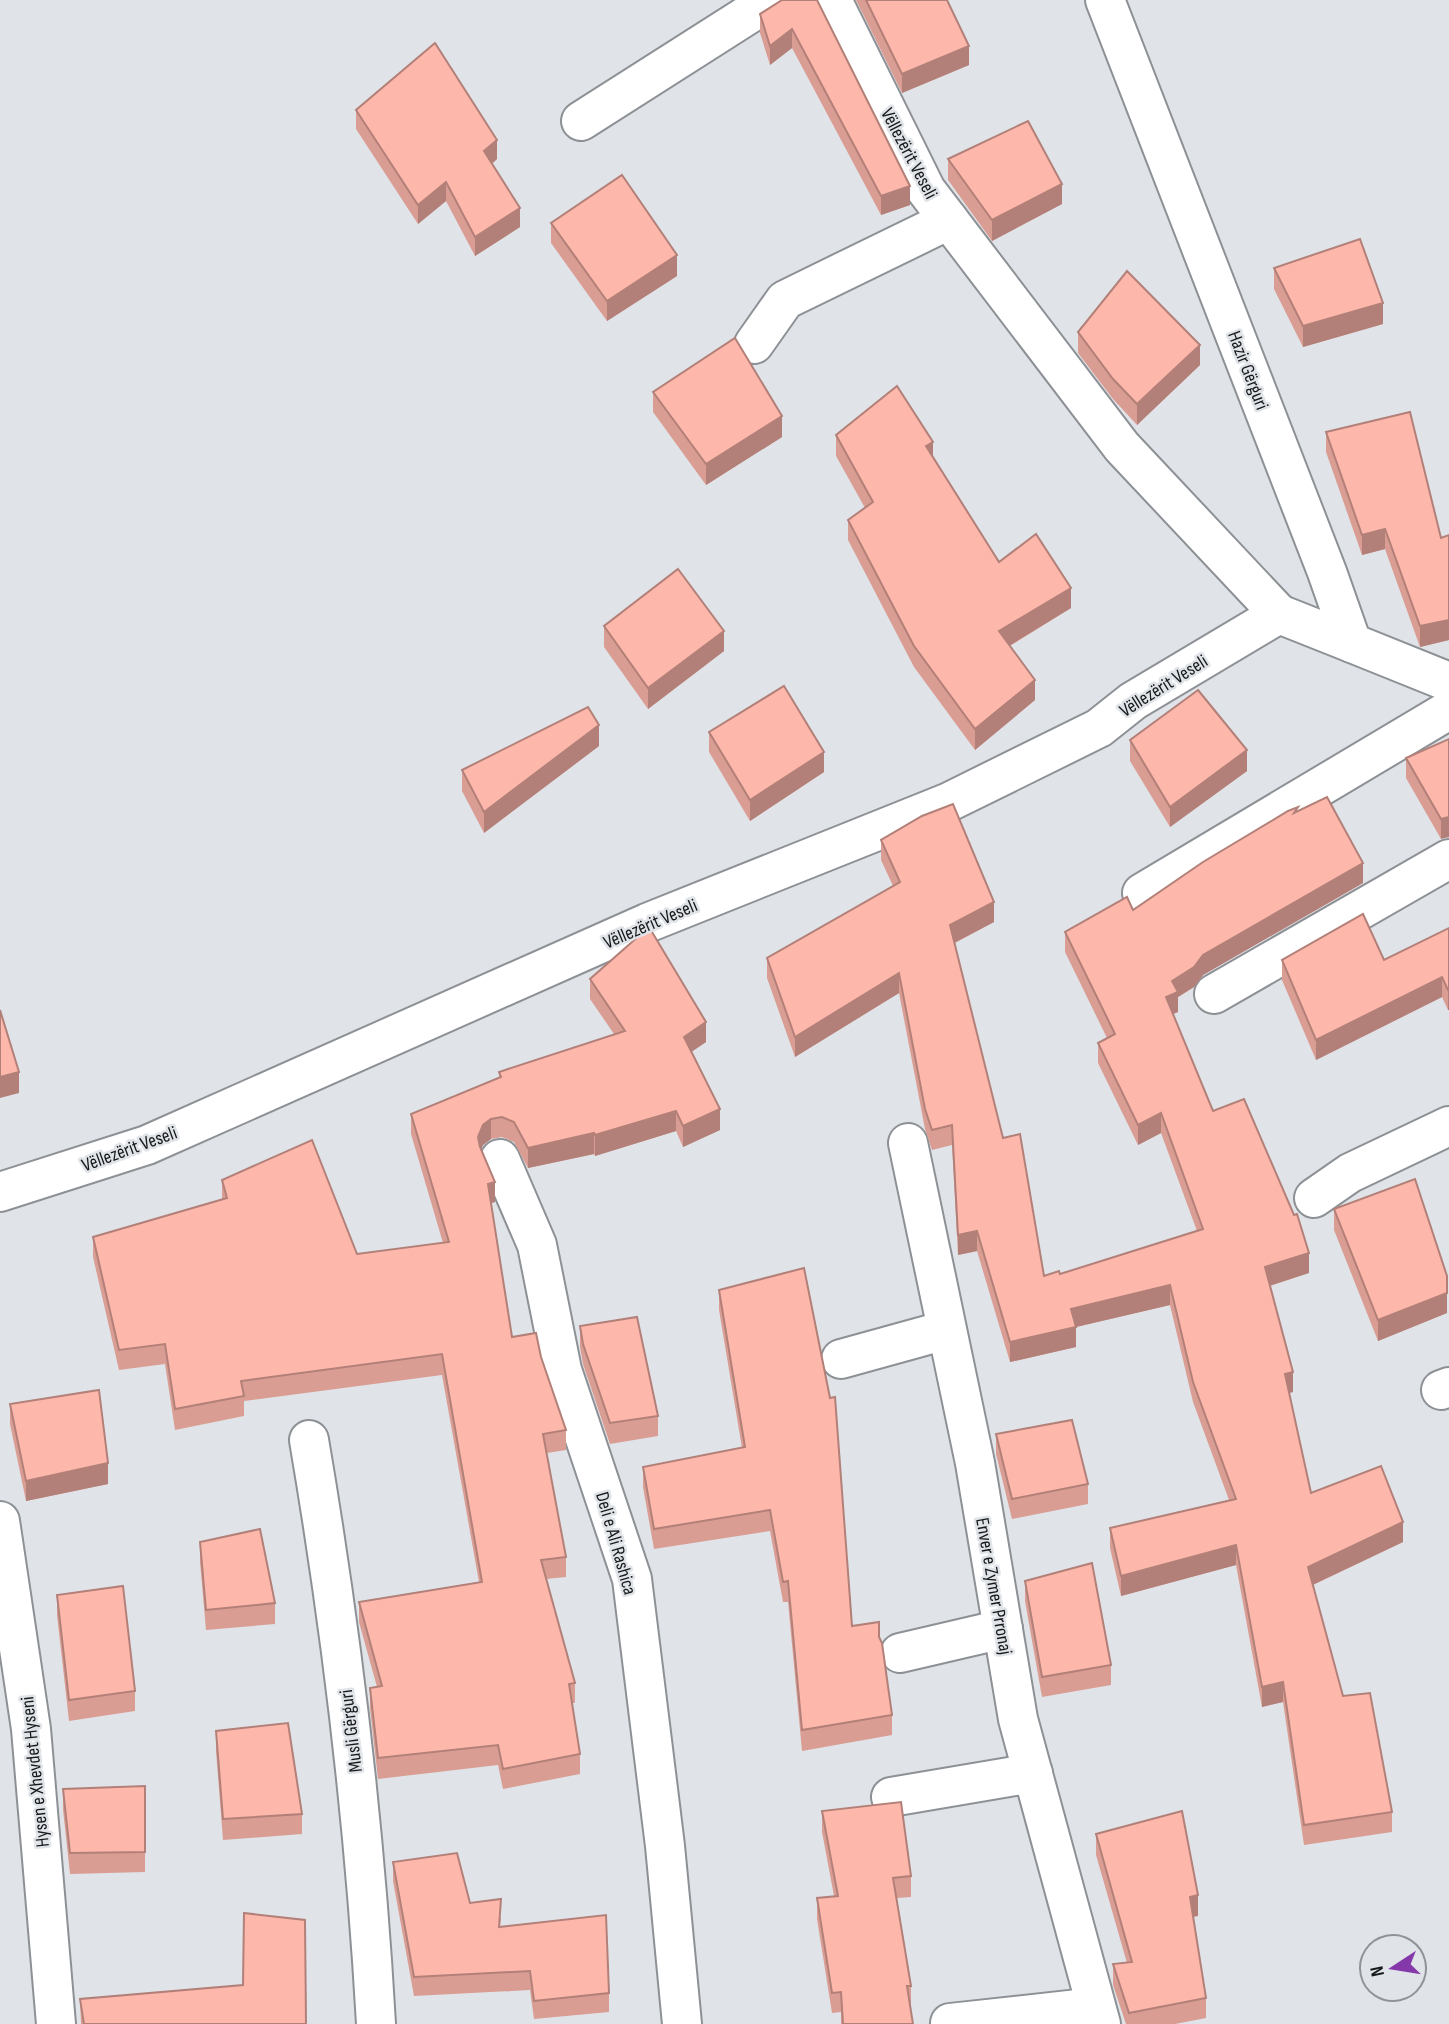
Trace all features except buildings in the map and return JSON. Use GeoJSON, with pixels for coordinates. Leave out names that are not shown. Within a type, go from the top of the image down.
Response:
{"type":"FeatureCollection","features":[{"type":"Feature","properties":{"kind":"street"},"geometry":{"type":"LineString","coordinates":[[581,121],[771,0]]}},
{"type":"Feature","properties":{"kind":"street","name":"Vëllezërit Veseli"},"geometry":{"type":"LineString","coordinates":[[832,0],[926,190],[1122,447],[1279,614],[1352,643]]}},
{"type":"Feature","properties":{"kind":"street","name":"Hazir Gërguri"},"geometry":{"type":"LineString","coordinates":[[1105,0],[1327,572],[1352,643]]}},
{"type":"Feature","properties":{"kind":"street"},"geometry":{"type":"LineString","coordinates":[[754,344],[785,300],[949,220]]}},
{"type":"Feature","properties":{"kind":"street","name":"Vëllezërit Veseli"},"geometry":{"type":"LineString","coordinates":[[0,1192],[147,1145],[647,923],[947,803],[1099,727],[1133,701],[1279,614]]}},
{"type":"Feature","properties":{"kind":"street"},"geometry":{"type":"LineString","coordinates":[[1352,643],[1449,682]]}},
{"type":"Feature","properties":{"kind":"street"},"geometry":{"type":"LineString","coordinates":[[1142,893],[1449,710]]}},
{"type":"Feature","properties":{"kind":"street"},"geometry":{"type":"LineString","coordinates":[[1214,994],[1449,859]]}},
{"type":"Feature","properties":{"kind":"street"},"geometry":{"type":"LineString","coordinates":[[1314,1198],[1350,1173],[1449,1126]]}},
{"type":"Feature","properties":{"kind":"street","name":"Enver e Zymer Prronaj"},"geometry":{"type":"LineString","coordinates":[[908,1143],[975,1463],[1018,1719],[1099,2015]]}},
{"type":"Feature","properties":{"kind":"street","name":"Deli e Ali Rashica"},"geometry":{"type":"LineString","coordinates":[[500,1159],[537,1245],[562,1370],[632,1579],[665,1846],[682,2024]]}},
{"type":"Feature","properties":{"kind":"street"},"geometry":{"type":"LineString","coordinates":[[841,1359],[946,1330]]}},
{"type":"Feature","properties":{"kind":"street","name":"Musli Gërguri"},"geometry":{"type":"LineString","coordinates":[[310,1440],[329,1557],[357,1790],[376,2024]]}},
{"type":"Feature","properties":{"kind":"street","name":"Hysen e Xhevdet Hyseni"},"geometry":{"type":"LineString","coordinates":[[0,1521],[31,1729],[57,2024]]}},
{"type":"Feature","properties":{"kind":"street"},"geometry":{"type":"LineString","coordinates":[[900,1653],[1003,1629]]}},
{"type":"Feature","properties":{"kind":"street"},"geometry":{"type":"LineString","coordinates":[[891,1797],[1033,1773]]}},
{"type":"Feature","properties":{"kind":"street"},"geometry":{"type":"LineString","coordinates":[[950,2022],[1099,2015]]}}]}
